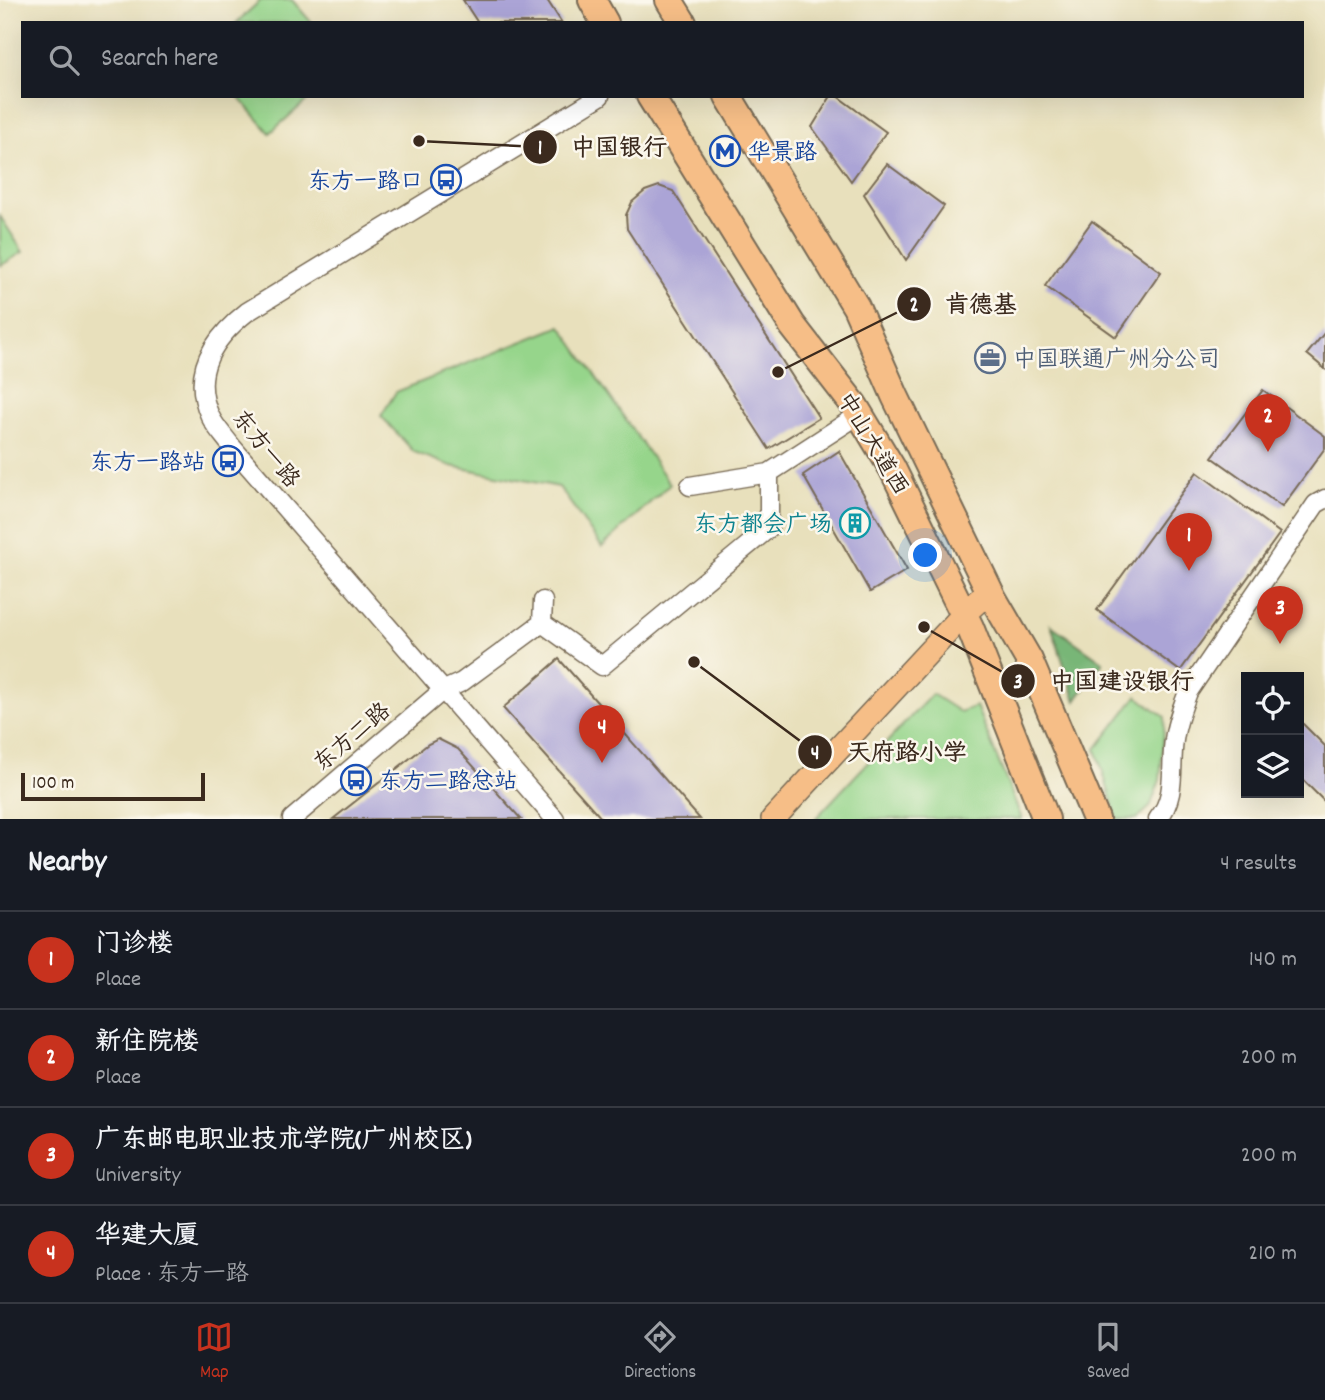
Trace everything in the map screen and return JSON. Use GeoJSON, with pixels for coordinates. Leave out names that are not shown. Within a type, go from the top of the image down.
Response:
{"type":"FeatureCollection","features":[{"type":"Feature","properties":{"kind":"highway"},"geometry":{"type":"LineString","coordinates":[[592,0],[604,21]]}},
{"type":"Feature","properties":{"kind":"highway"},"geometry":{"type":"LineString","coordinates":[[669,0],[682,21]]}},
{"type":"Feature","properties":{"kind":"highway","name":"中山大道西"},"geometry":{"type":"LineString","coordinates":[[651,98],[792,325],[860,414],[892,468],[967,621],[1046,819]]}},
{"type":"Feature","properties":{"kind":"highway","name":"中山大道西"},"geometry":{"type":"LineString","coordinates":[[729,98],[856,307],[895,396],[993,598],[1029,660],[1096,819]]}},
{"type":"Feature","properties":{"kind":"main road"},"geometry":{"type":"LineString","coordinates":[[791,819],[967,621],[979,600],[993,598]]}},
{"type":"Feature","properties":{"kind":"main road"},"geometry":{"type":"LineString","coordinates":[[774,819],[967,621]]}},
{"type":"Feature","properties":{"kind":"street","name":"东方一路"},"geometry":{"type":"LineString","coordinates":[[555,819],[232,447],[211,417],[204,399],[205,363],[220,336],[247,312],[597,98]]}},
{"type":"Feature","properties":{"kind":"street"},"geometry":{"type":"LineString","coordinates":[[690,486],[772,471],[860,414]]}},
{"type":"Feature","properties":{"kind":"street"},"geometry":{"type":"LineString","coordinates":[[543,601],[542,623],[602,666],[769,528],[772,471]]}},
{"type":"Feature","properties":{"kind":"street"},"geometry":{"type":"LineString","coordinates":[[1158,819],[1172,790],[1178,716],[1188,692],[1316,504],[1325,499]]}},
{"type":"Feature","properties":{"kind":"street","name":"东方二路"},"geometry":{"type":"LineString","coordinates":[[292,819],[442,691],[462,682],[542,623]]}},
{"type":"Feature","properties":{"kind":"green space"},"geometry":{"type":"Polygon","coordinates":[[[261,0],[292,0],[310,21],[238,21],[261,0]]]}},
{"type":"Feature","properties":{"kind":"green space"},"geometry":{"type":"Polygon","coordinates":[[[240,98],[310,98],[270,133],[240,98]]]}},
{"type":"Feature","properties":{"kind":"green space"},"geometry":{"type":"Polygon","coordinates":[[[0,216],[23,252],[0,266],[0,216]]]}},
{"type":"Feature","properties":{"kind":"green space"},"geometry":{"type":"Polygon","coordinates":[[[561,326],[670,484],[602,547],[559,487],[451,466],[414,452],[381,416],[396,392],[561,326]]]}},
{"type":"Feature","properties":{"kind":"green space"},"geometry":{"type":"Polygon","coordinates":[[[1051,625],[1103,662],[1076,701],[1051,625]]]}},
{"type":"Feature","properties":{"kind":"green space"},"geometry":{"type":"Polygon","coordinates":[[[932,694],[960,712],[976,706],[1022,819],[815,819],[932,694]]]}},
{"type":"Feature","properties":{"kind":"green space"},"geometry":{"type":"Polygon","coordinates":[[[1137,696],[1165,717],[1160,780],[1150,807],[1137,819],[1117,819],[1096,749],[1137,696]]]}},
{"type":"Feature","properties":{"kind":"building"},"geometry":{"type":"Polygon","coordinates":[[[463,0],[547,0],[561,21],[477,21],[463,0]]]}},
{"type":"Feature","properties":{"kind":"building"},"geometry":{"type":"Polygon","coordinates":[[[830,98],[840,98],[886,132],[851,181],[812,127],[830,98]]]}},
{"type":"Feature","properties":{"kind":"building"},"geometry":{"type":"Polygon","coordinates":[[[887,164],[944,206],[906,260],[864,194],[887,164]]]}},
{"type":"Feature","properties":{"kind":"building"},"geometry":{"type":"Polygon","coordinates":[[[659,186],[673,191],[819,418],[769,449],[627,229],[626,215],[632,202],[645,191],[659,186]]]}},
{"type":"Feature","properties":{"kind":"building"},"geometry":{"type":"Polygon","coordinates":[[[1092,221],[1161,272],[1116,337],[1045,286],[1092,221]]]}},
{"type":"Feature","properties":{"kind":"building"},"geometry":{"type":"Polygon","coordinates":[[[1325,332],[1325,369],[1307,354],[1325,332]]]}},
{"type":"Feature","properties":{"kind":"building"},"geometry":{"type":"Polygon","coordinates":[[[1263,390],[1325,436],[1325,448],[1282,507],[1212,457],[1263,390]]]}},
{"type":"Feature","properties":{"kind":"building","name":"东方都会广场"},"geometry":{"type":"Polygon","coordinates":[[[839,451],[907,570],[870,592],[803,475],[839,451]]]}},
{"type":"Feature","properties":{"kind":"building"},"geometry":{"type":"Polygon","coordinates":[[[1197,472],[1280,533],[1180,671],[1097,610],[1197,472]]]}},
{"type":"Feature","properties":{"kind":"building"},"geometry":{"type":"Polygon","coordinates":[[[559,659],[700,819],[602,819],[503,708],[559,659]]]}},
{"type":"Feature","properties":{"kind":"building"},"geometry":{"type":"Polygon","coordinates":[[[1304,725],[1325,746],[1325,802],[1304,781],[1304,725]]]}},
{"type":"Feature","properties":{"kind":"building"},"geometry":{"type":"Polygon","coordinates":[[[438,739],[458,749],[521,819],[333,819],[428,744],[438,739]]]}},
{"type":"Feature","properties":{"kind":"place","name":"中国银行"},"geometry":{"type":"Point","coordinates":[419,141]}},
{"type":"Feature","properties":{"kind":"place","name":"华景路"},"geometry":{"type":"Point","coordinates":[725,151]}},
{"type":"Feature","properties":{"kind":"place","name":"东方一路口"},"geometry":{"type":"Point","coordinates":[446,180]}},
{"type":"Feature","properties":{"kind":"place","name":"中国联通广州分公司"},"geometry":{"type":"Point","coordinates":[990,358]}},
{"type":"Feature","properties":{"kind":"place","name":"肯德基"},"geometry":{"type":"Point","coordinates":[778,372]}},
{"type":"Feature","properties":{"kind":"place","name":"新住院楼"},"geometry":{"type":"Point","coordinates":[1268,452]}},
{"type":"Feature","properties":{"kind":"place","name":"东方一路站"},"geometry":{"type":"Point","coordinates":[228,461]}},
{"type":"Feature","properties":{"kind":"place","name":"东方都会广场"},"geometry":{"type":"Point","coordinates":[855,523]}},
{"type":"Feature","properties":{"kind":"place","name":"门诊楼"},"geometry":{"type":"Point","coordinates":[1189,571]}},
{"type":"Feature","properties":{"kind":"place","name":"中国建设银行"},"geometry":{"type":"Point","coordinates":[924,627]}},
{"type":"Feature","properties":{"kind":"place","name":"广东邮电职业技术学院(广州校区)"},"geometry":{"type":"Point","coordinates":[1280,644]}},
{"type":"Feature","properties":{"kind":"place","name":"天府路小学"},"geometry":{"type":"Point","coordinates":[694,662]}},
{"type":"Feature","properties":{"kind":"place","name":"华建大厦"},"geometry":{"type":"Point","coordinates":[602,763]}},
{"type":"Feature","properties":{"kind":"place","name":"东方二路总站"},"geometry":{"type":"Point","coordinates":[356,780]}}]}
